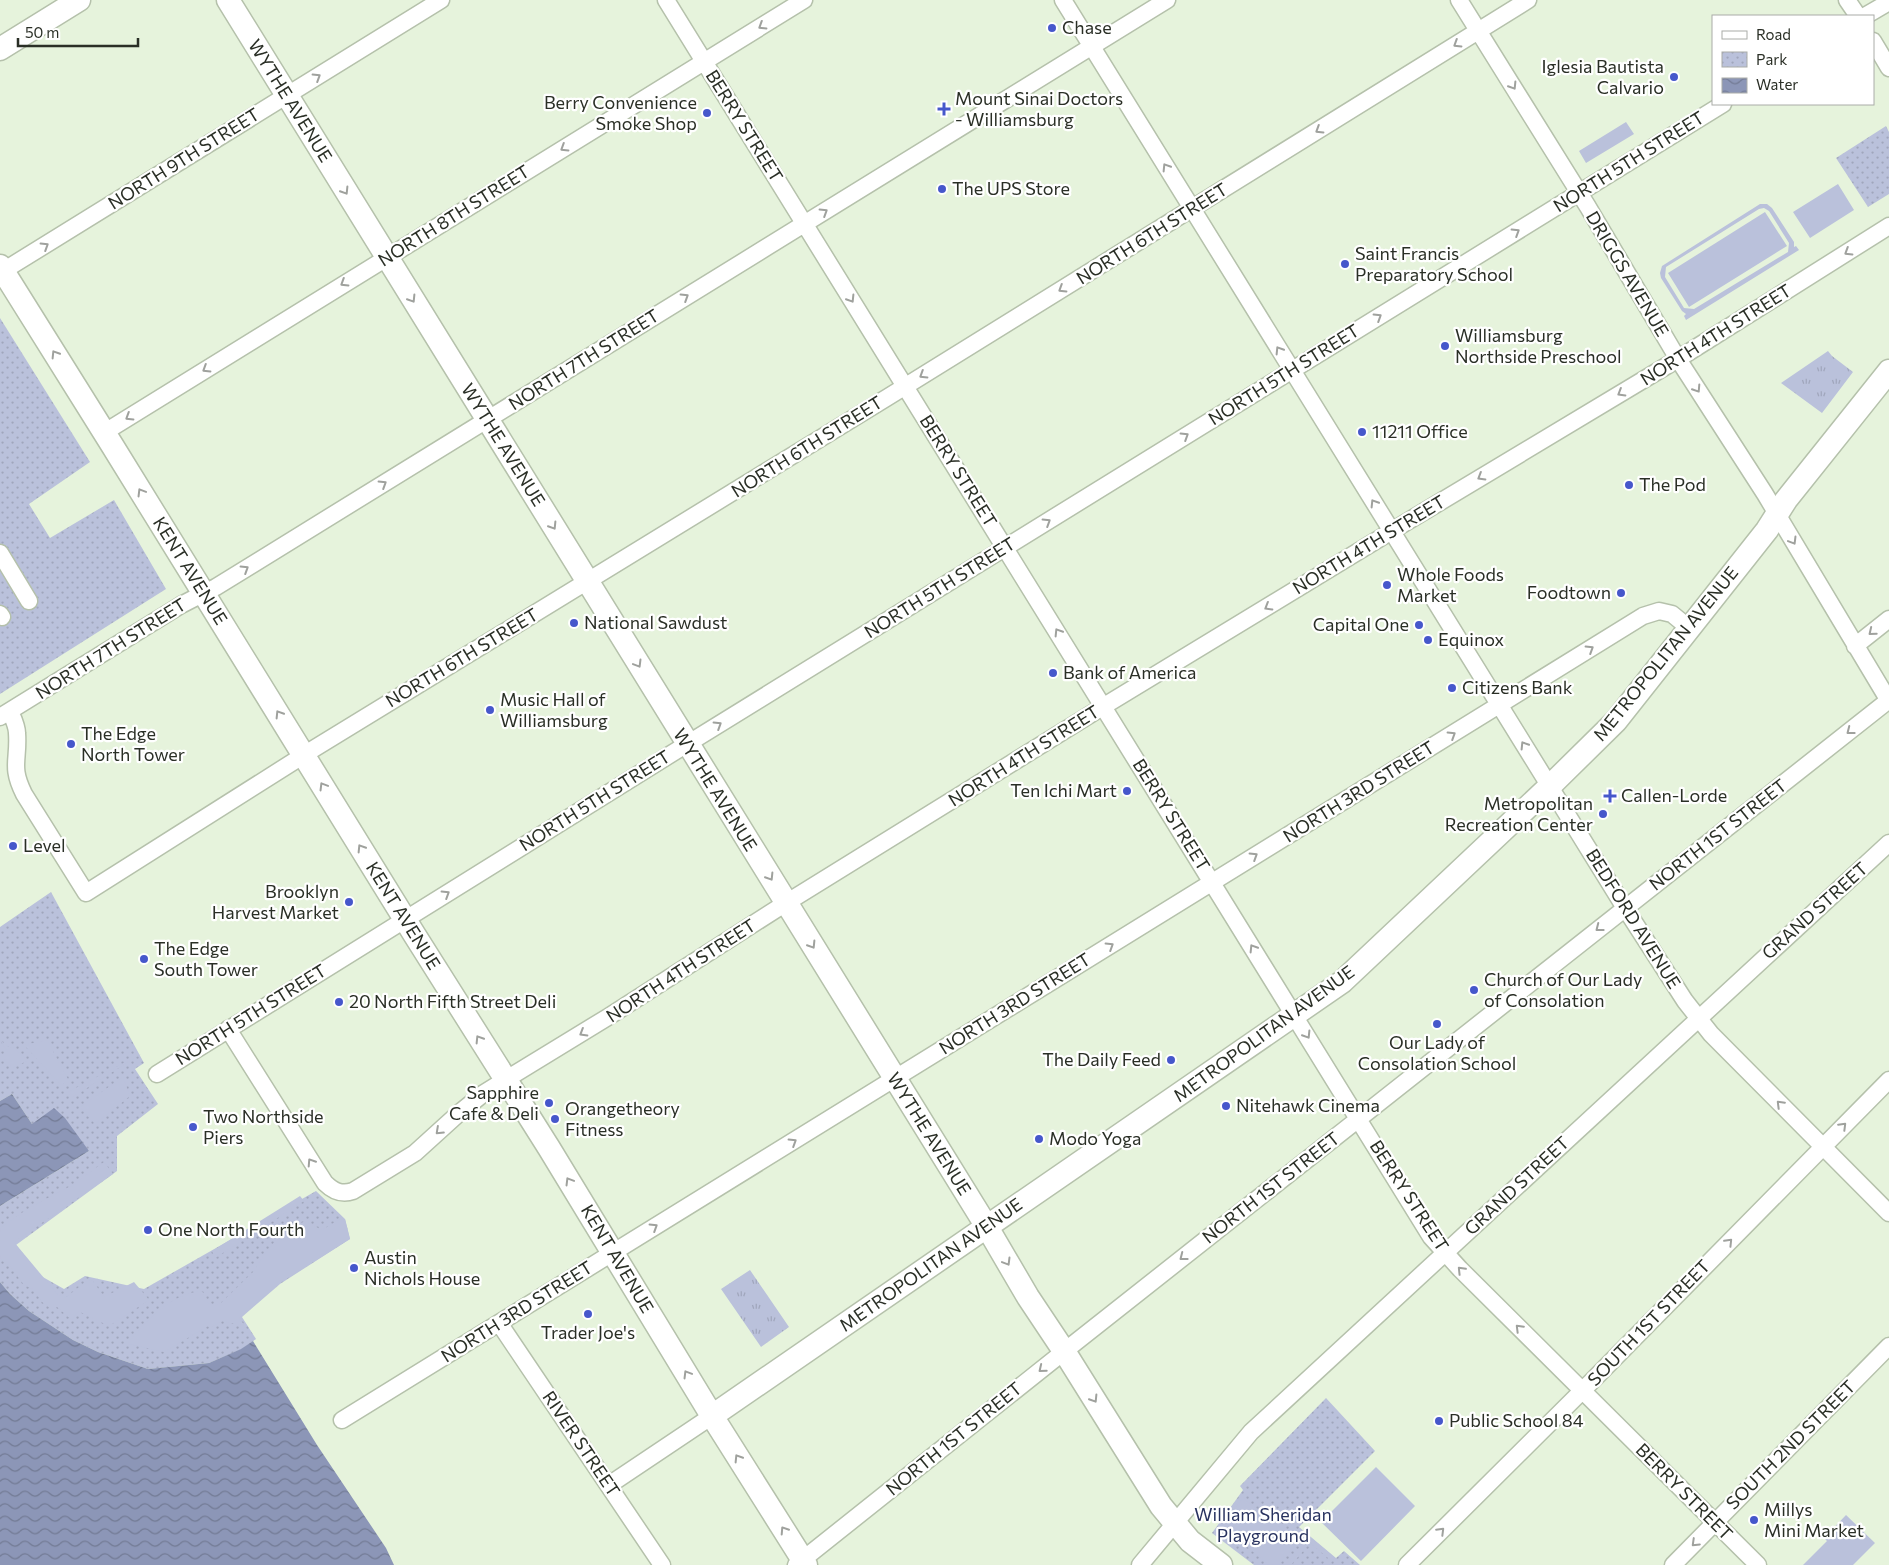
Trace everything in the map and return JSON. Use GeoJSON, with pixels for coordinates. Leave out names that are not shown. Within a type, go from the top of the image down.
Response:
{"type":"FeatureCollection","features":[{"type":"Feature","properties":{"kind":"main road"},"geometry":{"type":"LineString","coordinates":[[0,49],[79,0]]}},
{"type":"Feature","properties":{"kind":"main road","name":"WYTHE AVENUE"},"geometry":{"type":"LineString","coordinates":[[228,0],[1028,1296],[1161,1506],[1190,1541],[1221,1565]]}},
{"type":"Feature","properties":{"kind":"main road","name":"KENT AVENUE"},"geometry":{"type":"LineString","coordinates":[[2,269],[105,432],[405,920],[549,1148],[802,1563]]}},
{"type":"Feature","properties":{"kind":"main road","name":"METROPOLITAN AVENUE"},"geometry":{"type":"LineString","coordinates":[[712,1416],[1342,982],[1550,786],[1616,721],[1767,530],[1786,500],[1889,371]]}},
{"type":"Feature","properties":{"kind":"street","name":"NORTH 9TH STREET"},"geometry":{"type":"LineString","coordinates":[[2,269],[441,0]]}},
{"type":"Feature","properties":{"kind":"street","name":"BERRY STREET"},"geometry":{"type":"LineString","coordinates":[[666,0],[1431,1237],[1460,1270],[1758,1565]]}},
{"type":"Feature","properties":{"kind":"street","name":"NORTH 8TH STREET"},"geometry":{"type":"LineString","coordinates":[[105,432],[804,0]]}},
{"type":"Feature","properties":{"kind":"street","name":"BEDFORD AVENUE"},"geometry":{"type":"LineString","coordinates":[[1063,0],[1391,532],[1685,1001],[1712,1034],[1889,1213]]}},
{"type":"Feature","properties":{"kind":"street","name":"NORTH 7TH STREET"},"geometry":{"type":"LineString","coordinates":[[5,714],[203,593],[216,587],[1167,0]]}},
{"type":"Feature","properties":{"kind":"street","name":"DRIGGS AVENUE"},"geometry":{"type":"LineString","coordinates":[[1459,0],[1579,193],[1678,359],[1777,514],[1889,701]]}},
{"type":"Feature","properties":{"kind":"street","name":"NORTH 6TH STREET"},"geometry":{"type":"LineString","coordinates":[[5,714],[17,731],[15,766],[17,779],[24,794],[86,893],[304,755],[1528,0]]}},
{"type":"Feature","properties":{"kind":"street"},"geometry":{"type":"LineString","coordinates":[[1847,0],[1857,15]]}},
{"type":"Feature","properties":{"kind":"street"},"geometry":{"type":"LineString","coordinates":[[1867,15],[1889,2]]}},
{"type":"Feature","properties":{"kind":"street"},"geometry":{"type":"LineString","coordinates":[[1874,43],[1889,68]]}},
{"type":"Feature","properties":{"kind":"street","name":"NORTH 5TH STREET"},"geometry":{"type":"LineString","coordinates":[[157,1074],[687,743],[1722,105]]}},
{"type":"Feature","properties":{"kind":"street","name":"NORTH 4TH STREET"},"geometry":{"type":"LineString","coordinates":[[228,1029],[318,1173],[329,1187],[341,1193],[356,1190],[415,1153],[484,1093],[608,1018],[786,903],[1104,706],[1678,359],[1889,226]]}},
{"type":"Feature","properties":{"kind":"street"},"geometry":{"type":"LineString","coordinates":[[0,553],[29,600]]}},
{"type":"Feature","properties":{"kind":"street","name":"NORTH 3RD STREET"},"geometry":{"type":"LineString","coordinates":[[342,1420],[1642,616],[1659,610],[1672,614],[1689,628]]}},
{"type":"Feature","properties":{"kind":"street"},"geometry":{"type":"LineString","coordinates":[[1855,646],[1889,619]]}},
{"type":"Feature","properties":{"kind":"street","name":"NORTH 1ST STREET"},"geometry":{"type":"LineString","coordinates":[[802,1563],[1064,1351],[1889,701]]}},
{"type":"Feature","properties":{"kind":"street","name":"GRAND STREET"},"geometry":{"type":"LineString","coordinates":[[1140,1565],[1251,1432],[1889,843]]}},
{"type":"Feature","properties":{"kind":"street","name":"SOUTH 1ST STREET"},"geometry":{"type":"LineString","coordinates":[[1407,1565],[1889,1080]]}},
{"type":"Feature","properties":{"kind":"street","name":"RIVER STREET"},"geometry":{"type":"LineString","coordinates":[[499,1323],[662,1565]]}},
{"type":"Feature","properties":{"kind":"street","name":"SOUTH 2ND STREET"},"geometry":{"type":"LineString","coordinates":[[1673,1565],[1889,1346]]}},
{"type":"Feature","properties":{"kind":"street","name":"METROPOLITAN AVENUE"},"geometry":{"type":"LineString","coordinates":[[609,1486],[712,1416]]}},
{"type":"Feature","properties":{"kind":"green space"},"geometry":{"type":"Polygon","coordinates":[[[1626,122],[1634,134],[1586,163],[1579,151],[1626,122]]]}},
{"type":"Feature","properties":{"kind":"green space"},"geometry":{"type":"Polygon","coordinates":[[[1886,126],[1889,132],[1889,194],[1868,207],[1836,158],[1886,126]]]}},
{"type":"Feature","properties":{"kind":"green space"},"geometry":{"type":"Polygon","coordinates":[[[1838,184],[1854,210],[1810,238],[1793,212],[1838,184]]]}},
{"type":"Feature","properties":{"kind":"green space"},"geometry":{"type":"Polygon","coordinates":[[[1760,204],[1767,204],[1772,208],[1794,242],[1794,247],[1796,246],[1799,250],[1686,320],[1684,316],[1686,314],[1682,311],[1661,278],[1662,266],[1760,204]],[[1764,208],[1759,209],[1666,267],[1665,277],[1684,308],[1694,309],[1788,252],[1789,243],[1769,211],[1764,208]]]}},
{"type":"Feature","properties":{"kind":"green space"},"geometry":{"type":"Polygon","coordinates":[[[1765,212],[1787,246],[1689,307],[1668,273],[1765,212]]]}},
{"type":"Feature","properties":{"kind":"green space"},"geometry":{"type":"Polygon","coordinates":[[[0,318],[90,462],[29,504],[50,538],[114,500],[166,589],[0,694],[0,318]]]}},
{"type":"Feature","properties":{"kind":"green space"},"geometry":{"type":"Polygon","coordinates":[[[1828,351],[1853,372],[1822,413],[1781,383],[1828,351]]]}},
{"type":"Feature","properties":{"kind":"green space"},"geometry":{"type":"Polygon","coordinates":[[[51,892],[144,1063],[135,1069],[158,1104],[117,1136],[117,1171],[16,1245],[41,1276],[64,1289],[85,1276],[144,1289],[316,1191],[345,1219],[350,1239],[280,1284],[242,1317],[256,1339],[242,1349],[209,1363],[148,1369],[98,1352],[73,1340],[29,1311],[0,1282],[0,1206],[89,1151],[32,1124],[12,1094],[0,1101],[0,927],[51,892]]]}},
{"type":"Feature","properties":{"kind":"green space"},"geometry":{"type":"Polygon","coordinates":[[[0,1040],[10,1048],[14,1047],[27,1061],[12,1068],[3,1058],[8,1053],[0,1040]]]}},
{"type":"Feature","properties":{"kind":"green space"},"geometry":{"type":"Polygon","coordinates":[[[47,1040],[69,1081],[61,1085],[24,1045],[47,1040]]]}},
{"type":"Feature","properties":{"kind":"green space"},"geometry":{"type":"Polygon","coordinates":[[[141,1054],[71,1098],[68,1092],[141,1054]]]}},
{"type":"Feature","properties":{"kind":"green space"},"geometry":{"type":"Polygon","coordinates":[[[123,1077],[130,1096],[95,1124],[80,1107],[123,1077]]]}},
{"type":"Feature","properties":{"kind":"green space"},"geometry":{"type":"Polygon","coordinates":[[[104,1162],[113,1174],[14,1242],[59,1296],[62,1294],[65,1298],[88,1280],[93,1281],[104,1297],[134,1282],[149,1300],[109,1326],[78,1311],[72,1320],[57,1307],[49,1307],[42,1302],[33,1289],[24,1285],[10,1266],[0,1259],[1,1228],[15,1217],[72,1185],[104,1162]]]}},
{"type":"Feature","properties":{"kind":"green space"},"geometry":{"type":"Polygon","coordinates":[[[300,1196],[304,1201],[215,1258],[212,1251],[300,1196]]]}},
{"type":"Feature","properties":{"kind":"green space"},"geometry":{"type":"Polygon","coordinates":[[[340,1219],[345,1219],[350,1239],[280,1283],[239,1318],[245,1326],[222,1321],[210,1328],[208,1326],[164,1352],[129,1344],[137,1332],[153,1316],[180,1297],[201,1291],[205,1294],[208,1303],[215,1306],[221,1303],[253,1272],[281,1234],[305,1221],[322,1230],[340,1219]]]}},
{"type":"Feature","properties":{"kind":"green space"},"geometry":{"type":"Polygon","coordinates":[[[750,1270],[789,1327],[761,1347],[721,1289],[750,1270]]]}},
{"type":"Feature","properties":{"kind":"green space","name":"William Sheridan Playground"},"geometry":{"type":"Polygon","coordinates":[[[1326,1398],[1375,1451],[1299,1527],[1336,1558],[1344,1551],[1360,1565],[1254,1565],[1212,1533],[1243,1490],[1240,1486],[1326,1398]]]}},
{"type":"Feature","properties":{"kind":"green space"},"geometry":{"type":"Polygon","coordinates":[[[1376,1467],[1415,1506],[1361,1561],[1321,1522],[1376,1467]]]}},
{"type":"Feature","properties":{"kind":"green space"},"geometry":{"type":"Polygon","coordinates":[[[1243,1498],[1293,1538],[1298,1532],[1303,1536],[1279,1565],[1269,1565],[1221,1525],[1243,1498]]]}},
{"type":"Feature","properties":{"kind":"green space"},"geometry":{"type":"Polygon","coordinates":[[[1846,1515],[1875,1543],[1853,1565],[1803,1565],[1827,1541],[1824,1538],[1846,1515]]]}},
{"type":"Feature","properties":{"kind":"green space"},"geometry":{"type":"Polygon","coordinates":[[[1310,1537],[1335,1558],[1329,1565],[1322,1565],[1328,1558],[1310,1543],[1291,1565],[1285,1565],[1310,1537]]]}},
{"type":"Feature","properties":{"kind":"water"},"geometry":{"type":"Polygon","coordinates":[[[12,1094],[32,1124],[54,1108],[65,1118],[89,1151],[0,1206],[0,1101],[12,1094]]]}},
{"type":"Feature","properties":{"kind":"water"},"geometry":{"type":"Polygon","coordinates":[[[0,1282],[29,1311],[73,1340],[98,1352],[148,1369],[209,1363],[241,1349],[253,1341],[317,1445],[386,1548],[394,1565],[0,1565],[0,1282]]]}},
{"type":"Feature","properties":{"kind":"place","name":"Chase"},"geometry":{"type":"Point","coordinates":[1052,28]}},
{"type":"Feature","properties":{"kind":"place","name":"Iglesia Bautista Calvario"},"geometry":{"type":"Point","coordinates":[1674,77]}},
{"type":"Feature","properties":{"kind":"place","name":"Mount Sinai Doctors - Williamsburg"},"geometry":{"type":"Point","coordinates":[944,109]}},
{"type":"Feature","properties":{"kind":"place","name":"Berry Convenience Smoke Shop"},"geometry":{"type":"Point","coordinates":[707,113]}},
{"type":"Feature","properties":{"kind":"place","name":"The UPS Store"},"geometry":{"type":"Point","coordinates":[942,189]}},
{"type":"Feature","properties":{"kind":"place","name":"Saint Francis Preparatory School"},"geometry":{"type":"Point","coordinates":[1345,264]}},
{"type":"Feature","properties":{"kind":"place","name":"Williamsburg Northside Preschool"},"geometry":{"type":"Point","coordinates":[1445,346]}},
{"type":"Feature","properties":{"kind":"place","name":"11211 Office"},"geometry":{"type":"Point","coordinates":[1362,432]}},
{"type":"Feature","properties":{"kind":"place","name":"The Pod"},"geometry":{"type":"Point","coordinates":[1629,485]}},
{"type":"Feature","properties":{"kind":"place","name":"Whole Foods Market"},"geometry":{"type":"Point","coordinates":[1387,585]}},
{"type":"Feature","properties":{"kind":"place","name":"Foodtown"},"geometry":{"type":"Point","coordinates":[1621,593]}},
{"type":"Feature","properties":{"kind":"place","name":"National Sawdust"},"geometry":{"type":"Point","coordinates":[574,623]}},
{"type":"Feature","properties":{"kind":"place","name":"Capital One"},"geometry":{"type":"Point","coordinates":[1419,625]}},
{"type":"Feature","properties":{"kind":"place","name":"Equinox"},"geometry":{"type":"Point","coordinates":[1428,640]}},
{"type":"Feature","properties":{"kind":"place","name":"Bank of America"},"geometry":{"type":"Point","coordinates":[1053,673]}},
{"type":"Feature","properties":{"kind":"place","name":"Citizens Bank"},"geometry":{"type":"Point","coordinates":[1452,688]}},
{"type":"Feature","properties":{"kind":"place","name":"Music Hall of Williamsburg"},"geometry":{"type":"Point","coordinates":[490,710]}},
{"type":"Feature","properties":{"kind":"place","name":"The Edge North Tower"},"geometry":{"type":"Point","coordinates":[71,744]}},
{"type":"Feature","properties":{"kind":"place","name":"Ten Ichi Mart"},"geometry":{"type":"Point","coordinates":[1127,791]}},
{"type":"Feature","properties":{"kind":"place","name":"Callen-Lorde"},"geometry":{"type":"Point","coordinates":[1610,796]}},
{"type":"Feature","properties":{"kind":"place","name":"Metropolitan Recreation Center"},"geometry":{"type":"Point","coordinates":[1603,814]}},
{"type":"Feature","properties":{"kind":"place","name":"Level"},"geometry":{"type":"Point","coordinates":[13,846]}},
{"type":"Feature","properties":{"kind":"place","name":"Brooklyn Harvest Market"},"geometry":{"type":"Point","coordinates":[349,902]}},
{"type":"Feature","properties":{"kind":"place","name":"The Edge South Tower"},"geometry":{"type":"Point","coordinates":[144,959]}},
{"type":"Feature","properties":{"kind":"place","name":"Church of Our Lady of Consolation"},"geometry":{"type":"Point","coordinates":[1474,990]}},
{"type":"Feature","properties":{"kind":"place","name":"20 North Fifth Street Deli"},"geometry":{"type":"Point","coordinates":[339,1002]}},
{"type":"Feature","properties":{"kind":"place","name":"Our Lady of Consolation School"},"geometry":{"type":"Point","coordinates":[1437,1024]}},
{"type":"Feature","properties":{"kind":"place","name":"The Daily Feed"},"geometry":{"type":"Point","coordinates":[1171,1060]}},
{"type":"Feature","properties":{"kind":"place","name":"Sapphire Cafe & Deli"},"geometry":{"type":"Point","coordinates":[549,1103]}},
{"type":"Feature","properties":{"kind":"place","name":"Nitehawk Cinema"},"geometry":{"type":"Point","coordinates":[1226,1106]}},
{"type":"Feature","properties":{"kind":"place","name":"Orangetheory Fitness"},"geometry":{"type":"Point","coordinates":[555,1119]}},
{"type":"Feature","properties":{"kind":"place","name":"Two Northside Piers"},"geometry":{"type":"Point","coordinates":[193,1127]}},
{"type":"Feature","properties":{"kind":"place","name":"Modo Yoga"},"geometry":{"type":"Point","coordinates":[1039,1139]}},
{"type":"Feature","properties":{"kind":"place","name":"One North Fourth"},"geometry":{"type":"Point","coordinates":[148,1230]}},
{"type":"Feature","properties":{"kind":"place","name":"Austin Nichols House"},"geometry":{"type":"Point","coordinates":[354,1268]}},
{"type":"Feature","properties":{"kind":"place","name":"Trader Joe's"},"geometry":{"type":"Point","coordinates":[588,1314]}},
{"type":"Feature","properties":{"kind":"place","name":"Public School 84"},"geometry":{"type":"Point","coordinates":[1439,1421]}},
{"type":"Feature","properties":{"kind":"place","name":"Millys Mini Market"},"geometry":{"type":"Point","coordinates":[1754,1520]}}]}
